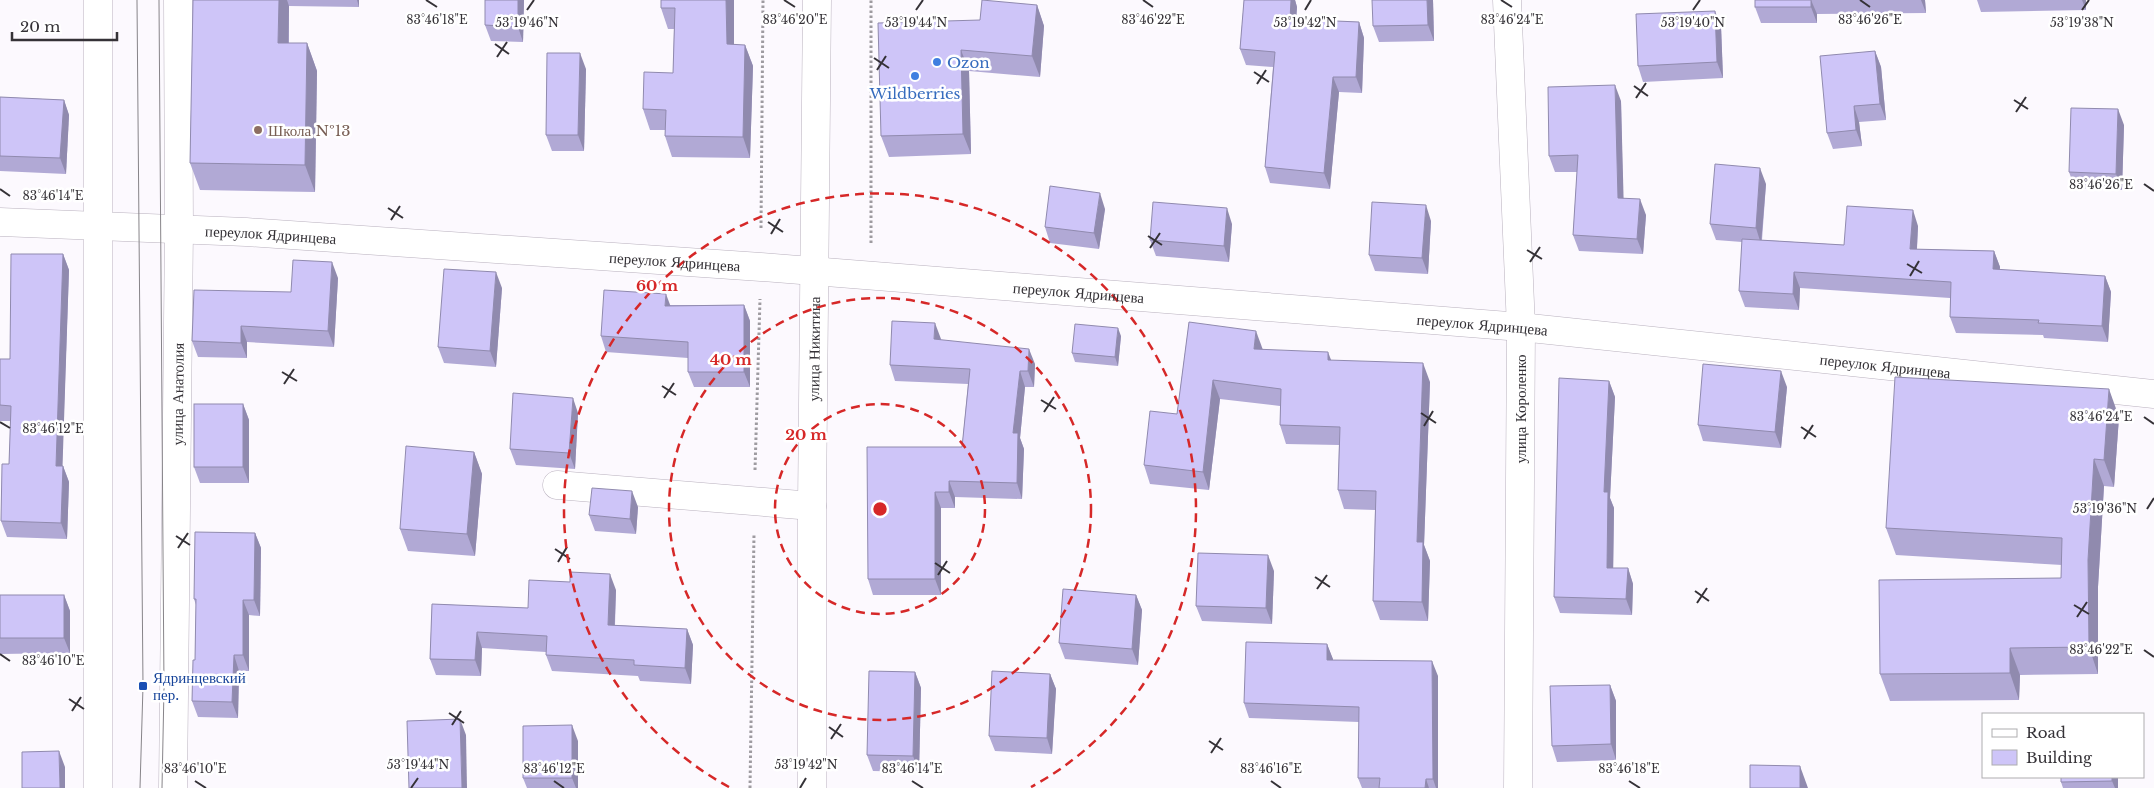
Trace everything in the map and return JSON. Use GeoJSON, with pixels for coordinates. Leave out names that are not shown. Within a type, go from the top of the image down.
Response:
{"type":"FeatureCollection","features":[{"type":"Feature","properties":{"kind":"street"},"geometry":{"type":"LineString","coordinates":[[98,0],[98,788]]}},
{"type":"Feature","properties":{"kind":"street","name":"улица Анатолия"},"geometry":{"type":"LineString","coordinates":[[173,788],[180,229],[178,0]]}},
{"type":"Feature","properties":{"kind":"street","name":"улица Никитина"},"geometry":{"type":"LineString","coordinates":[[812,788],[812,506],[817,0]]}},
{"type":"Feature","properties":{"kind":"street","name":"улица Короленко"},"geometry":{"type":"LineString","coordinates":[[1508,0],[1521,327],[1518,788]]}},
{"type":"Feature","properties":{"kind":"street","name":"переулок Ядринцева"},"geometry":{"type":"LineString","coordinates":[[0,222],[256,232],[814,272],[1521,327],[2154,394]]}},
{"type":"Feature","properties":{"kind":"street"},"geometry":{"type":"LineString","coordinates":[[557,485],[812,506]]}},
{"type":"Feature","properties":{"kind":"path"},"geometry":{"type":"LineString","coordinates":[[761,228],[764,0]]}},
{"type":"Feature","properties":{"kind":"path"},"geometry":{"type":"LineString","coordinates":[[871,0],[871,244]]}},
{"type":"Feature","properties":{"kind":"path"},"geometry":{"type":"LineString","coordinates":[[750,788],[760,296]]}},
{"type":"Feature","properties":{"kind":"building","name":"Школа №13"},"geometry":{"type":"Polygon","coordinates":[[[193,0],[279,0],[278,43],[307,43],[305,165],[190,163],[193,0]]]}},
{"type":"Feature","properties":{"kind":"building"},"geometry":{"type":"Polygon","coordinates":[[[485,0],[518,0],[518,27],[485,25],[485,0]]]}},
{"type":"Feature","properties":{"kind":"building"},"geometry":{"type":"Polygon","coordinates":[[[661,0],[726,0],[727,44],[745,45],[743,137],[665,136],[666,110],[643,109],[644,72],[673,73],[675,8],[661,8],[661,0]]]}},
{"type":"Feature","properties":{"kind":"building"},"geometry":{"type":"Polygon","coordinates":[[[982,0],[1037,5],[1032,56],[961,50],[963,134],[881,136],[878,23],[980,20],[982,0]]]}},
{"type":"Feature","properties":{"kind":"building"},"geometry":{"type":"Polygon","coordinates":[[[1244,0],[1291,0],[1290,19],[1359,22],[1356,77],[1333,77],[1324,173],[1265,167],[1275,52],[1240,49],[1244,0]]]}},
{"type":"Feature","properties":{"kind":"building"},"geometry":{"type":"Polygon","coordinates":[[[1372,0],[1427,0],[1428,25],[1373,26],[1372,0]]]}},
{"type":"Feature","properties":{"kind":"building"},"geometry":{"type":"Polygon","coordinates":[[[1755,0],[1811,0],[1811,7],[1755,7],[1755,0]]]}},
{"type":"Feature","properties":{"kind":"building"},"geometry":{"type":"Polygon","coordinates":[[[1715,11],[1717,62],[1638,66],[1636,14],[1715,11]]]}},
{"type":"Feature","properties":{"kind":"building"},"geometry":{"type":"Polygon","coordinates":[[[1875,51],[1880,104],[1854,106],[1856,130],[1827,133],[1820,56],[1875,51]]]}},
{"type":"Feature","properties":{"kind":"building"},"geometry":{"type":"Polygon","coordinates":[[[547,53],[580,53],[578,135],[546,135],[547,53]]]}},
{"type":"Feature","properties":{"kind":"building"},"geometry":{"type":"Polygon","coordinates":[[[1615,85],[1618,198],[1640,199],[1637,239],[1573,235],[1578,155],[1549,156],[1548,87],[1615,85]]]}},
{"type":"Feature","properties":{"kind":"building"},"geometry":{"type":"Polygon","coordinates":[[[0,97],[64,100],[60,158],[0,156],[0,97]]]}},
{"type":"Feature","properties":{"kind":"building"},"geometry":{"type":"Polygon","coordinates":[[[2071,108],[2118,109],[2116,174],[2069,172],[2071,108]]]}},
{"type":"Feature","properties":{"kind":"building"},"geometry":{"type":"Polygon","coordinates":[[[1715,164],[1760,168],[1756,228],[1710,224],[1715,164]]]}},
{"type":"Feature","properties":{"kind":"building"},"geometry":{"type":"Polygon","coordinates":[[[1050,186],[1100,193],[1094,233],[1045,227],[1050,186]]]}},
{"type":"Feature","properties":{"kind":"building"},"geometry":{"type":"Polygon","coordinates":[[[1153,202],[1227,208],[1224,246],[1150,240],[1153,202]]]}},
{"type":"Feature","properties":{"kind":"building"},"geometry":{"type":"Polygon","coordinates":[[[1372,202],[1426,205],[1422,258],[1369,255],[1372,202]]]}},
{"type":"Feature","properties":{"kind":"building"},"geometry":{"type":"Polygon","coordinates":[[[1847,206],[1913,210],[1910,249],[1994,251],[1993,269],[2105,276],[2102,326],[2038,323],[2039,320],[1950,317],[1951,282],[1794,272],[1793,294],[1739,291],[1742,239],[1844,245],[1847,206]]]}},
{"type":"Feature","properties":{"kind":"building"},"geometry":{"type":"Polygon","coordinates":[[[11,254],[63,254],[56,466],[63,466],[61,523],[1,521],[2,464],[9,464],[11,406],[0,405],[0,359],[10,359],[11,254]]]}},
{"type":"Feature","properties":{"kind":"building"},"geometry":{"type":"Polygon","coordinates":[[[293,260],[332,262],[328,331],[241,326],[241,343],[192,341],[194,290],[291,292],[293,260]]]}},
{"type":"Feature","properties":{"kind":"building"},"geometry":{"type":"Polygon","coordinates":[[[444,269],[496,272],[490,351],[438,347],[444,269]]]}},
{"type":"Feature","properties":{"kind":"building"},"geometry":{"type":"Polygon","coordinates":[[[604,290],[666,294],[665,306],[744,305],[744,372],[688,372],[688,342],[601,336],[604,290]]]}},
{"type":"Feature","properties":{"kind":"building"},"geometry":{"type":"Polygon","coordinates":[[[892,321],[935,323],[934,339],[1029,349],[1028,371],[1020,371],[1013,433],[1018,433],[1017,483],[949,481],[949,492],[935,492],[935,579],[868,579],[867,447],[962,447],[970,369],[890,365],[892,321]]]}},
{"type":"Feature","properties":{"kind":"building"},"geometry":{"type":"Polygon","coordinates":[[[1189,322],[1256,331],[1254,349],[1328,352],[1328,360],[1423,363],[1417,542],[1423,542],[1422,602],[1373,601],[1376,491],[1338,490],[1340,427],[1280,425],[1281,389],[1213,380],[1203,472],[1144,465],[1150,411],[1177,414],[1189,322]]]}},
{"type":"Feature","properties":{"kind":"building"},"geometry":{"type":"Polygon","coordinates":[[[1075,324],[1118,328],[1115,357],[1072,353],[1075,324]]]}},
{"type":"Feature","properties":{"kind":"building"},"geometry":{"type":"Polygon","coordinates":[[[1703,364],[1781,371],[1775,432],[1698,425],[1703,364]]]}},
{"type":"Feature","properties":{"kind":"building"},"geometry":{"type":"Polygon","coordinates":[[[1895,377],[2109,389],[2104,460],[2094,459],[2088,560],[2089,647],[2010,648],[2010,673],[1880,674],[1879,580],[2061,578],[2062,538],[1886,528],[1895,377]]]}},
{"type":"Feature","properties":{"kind":"building"},"geometry":{"type":"Polygon","coordinates":[[[1559,378],[1609,381],[1604,492],[1608,492],[1607,568],[1628,568],[1626,599],[1554,597],[1559,378]]]}},
{"type":"Feature","properties":{"kind":"building"},"geometry":{"type":"Polygon","coordinates":[[[513,393],[573,398],[569,453],[510,449],[513,393]]]}},
{"type":"Feature","properties":{"kind":"building"},"geometry":{"type":"Polygon","coordinates":[[[194,404],[243,404],[243,467],[194,467],[194,404]]]}},
{"type":"Feature","properties":{"kind":"building"},"geometry":{"type":"Polygon","coordinates":[[[406,446],[474,452],[467,534],[400,529],[406,446]]]}},
{"type":"Feature","properties":{"kind":"building"},"geometry":{"type":"Polygon","coordinates":[[[592,488],[632,491],[630,519],[589,515],[592,488]]]}},
{"type":"Feature","properties":{"kind":"building"},"geometry":{"type":"Polygon","coordinates":[[[195,532],[255,533],[254,600],[243,600],[243,655],[234,655],[232,702],[192,701],[193,660],[195,660],[195,532]]]}},
{"type":"Feature","properties":{"kind":"building"},"geometry":{"type":"Polygon","coordinates":[[[1198,553],[1268,555],[1266,608],[1196,606],[1198,553]]]}},
{"type":"Feature","properties":{"kind":"building"},"geometry":{"type":"Polygon","coordinates":[[[570,572],[610,574],[608,625],[687,629],[685,668],[634,665],[634,660],[546,655],[547,636],[477,632],[475,660],[430,659],[432,604],[528,608],[529,580],[570,582],[570,572]]]}},
{"type":"Feature","properties":{"kind":"building"},"geometry":{"type":"Polygon","coordinates":[[[1063,589],[1136,595],[1132,649],[1059,643],[1063,589]]]}},
{"type":"Feature","properties":{"kind":"building"},"geometry":{"type":"Polygon","coordinates":[[[0,595],[64,595],[64,638],[0,638],[0,595]]]}},
{"type":"Feature","properties":{"kind":"building"},"geometry":{"type":"Polygon","coordinates":[[[1246,642],[1327,644],[1327,660],[1432,661],[1433,779],[1426,779],[1425,788],[1379,788],[1380,778],[1358,778],[1359,707],[1244,703],[1246,642]]]}},
{"type":"Feature","properties":{"kind":"building"},"geometry":{"type":"Polygon","coordinates":[[[869,671],[915,672],[913,756],[867,755],[869,671]]]}},
{"type":"Feature","properties":{"kind":"building"},"geometry":{"type":"Polygon","coordinates":[[[992,671],[1050,674],[1047,738],[989,736],[992,671]]]}},
{"type":"Feature","properties":{"kind":"building"},"geometry":{"type":"Polygon","coordinates":[[[1610,685],[1611,744],[1552,746],[1550,686],[1610,685]]]}},
{"type":"Feature","properties":{"kind":"building"},"geometry":{"type":"Polygon","coordinates":[[[460,719],[462,788],[409,788],[407,721],[460,719]]]}},
{"type":"Feature","properties":{"kind":"building"},"geometry":{"type":"Polygon","coordinates":[[[572,725],[572,778],[523,778],[523,726],[572,725]]]}},
{"type":"Feature","properties":{"kind":"building"},"geometry":{"type":"Polygon","coordinates":[[[59,751],[60,788],[22,788],[22,752],[59,751]]]}},
{"type":"Feature","properties":{"kind":"building"},"geometry":{"type":"Polygon","coordinates":[[[1750,765],[1800,766],[1800,788],[1750,788],[1750,765]]]}},
{"type":"Feature","properties":{"kind":"building"},"geometry":{"type":"Polygon","coordinates":[[[2061,778],[2112,778],[2112,781],[2061,782],[2061,778]]]}},
{"type":"Feature","properties":{"kind":"tram line"},"geometry":{"type":"LineString","coordinates":[[137,0],[143,686],[140,788]]}},
{"type":"Feature","properties":{"kind":"tram line"},"geometry":{"type":"LineString","coordinates":[[159,0],[164,688],[162,788]]}},
{"type":"Feature","properties":{"kind":"place","name":"Ozon"},"geometry":{"type":"Point","coordinates":[937,62]}},
{"type":"Feature","properties":{"kind":"place","name":"Wildberries"},"geometry":{"type":"Point","coordinates":[915,76]}},
{"type":"Feature","properties":{"kind":"place","name":"Школа №13"},"geometry":{"type":"Point","coordinates":[258,130]}},
{"type":"Feature","properties":{"kind":"place","name":"Ядринцевский пер."},"geometry":{"type":"Point","coordinates":[143,686]}}]}
